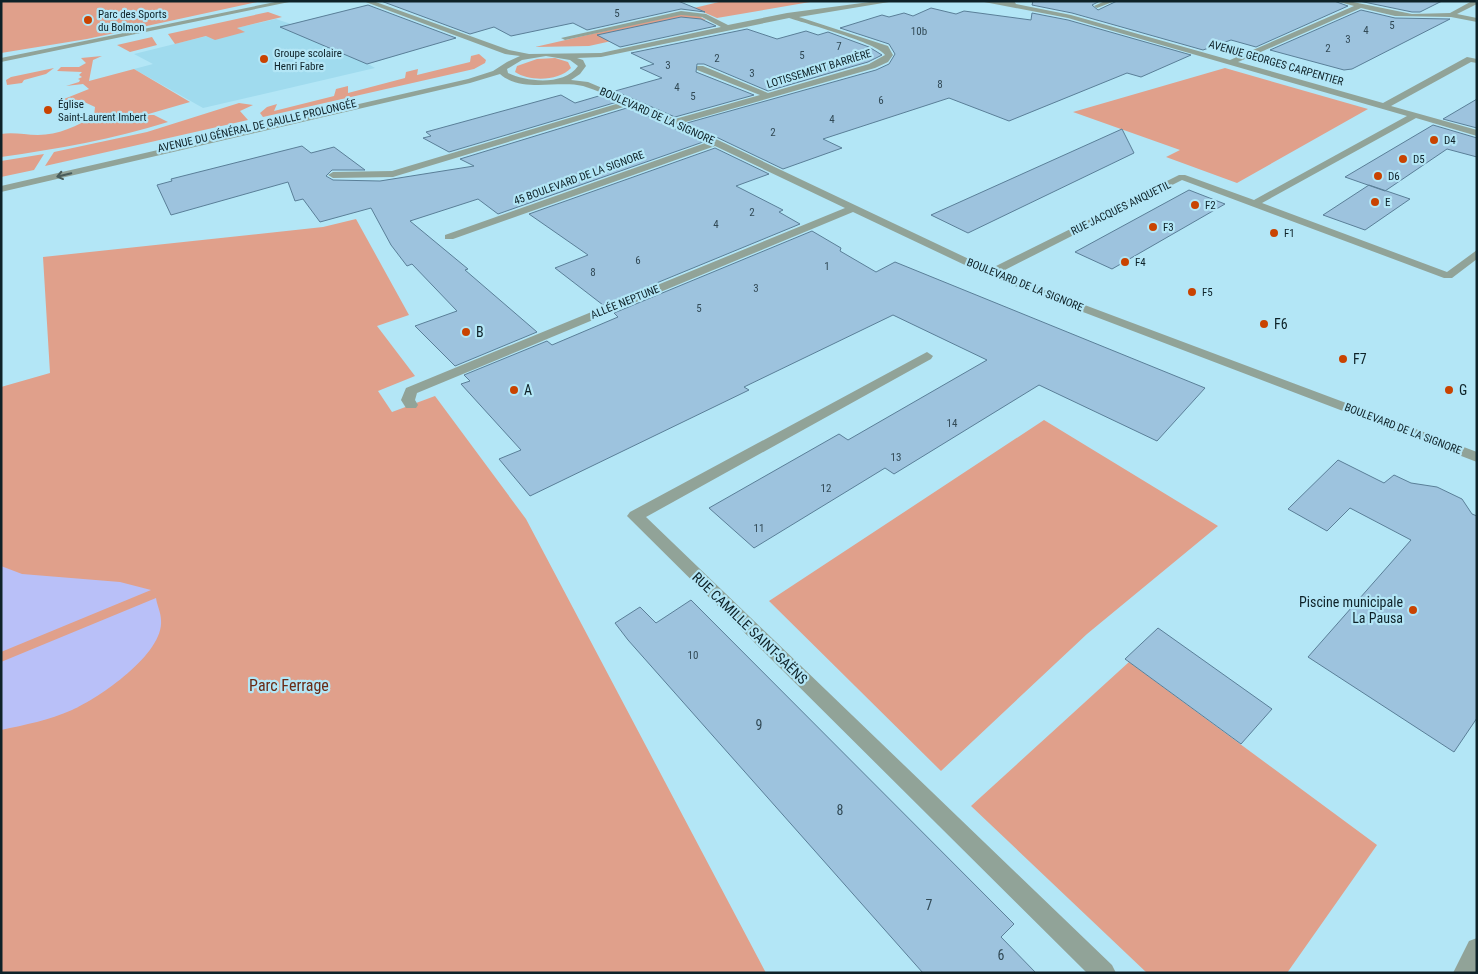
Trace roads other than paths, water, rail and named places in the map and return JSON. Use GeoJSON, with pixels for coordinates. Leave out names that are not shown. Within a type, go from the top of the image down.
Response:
{"type":"FeatureCollection","features":[{"type":"Feature","properties":{"kind":"street"},"geometry":{"type":"LineString","coordinates":[[1,60],[291,1]]}},
{"type":"Feature","properties":{"kind":"street"},"geometry":{"type":"LineString","coordinates":[[366,1],[508,52],[533,56],[601,55],[787,15],[892,1]]}},
{"type":"Feature","properties":{"kind":"street"},"geometry":{"type":"LineString","coordinates":[[831,1],[839,8]]}},
{"type":"Feature","properties":{"kind":"street"},"geometry":{"type":"LineString","coordinates":[[982,1],[1002,3],[1021,1]]}},
{"type":"Feature","properties":{"kind":"street","name":"AVENUE GEORGES CARPENTIER"},"geometry":{"type":"LineString","coordinates":[[1034,1],[1068,16]]}},
{"type":"Feature","properties":{"kind":"street"},"geometry":{"type":"LineString","coordinates":[[1097,6],[1112,1]]}},
{"type":"Feature","properties":{"kind":"street"},"geometry":{"type":"LineString","coordinates":[[1339,1],[1404,15],[1451,15],[1477,20]]}},
{"type":"Feature","properties":{"kind":"street"},"geometry":{"type":"LineString","coordinates":[[1451,15],[1477,1]]}},
{"type":"Feature","properties":{"kind":"street","name":"AVENUE GEORGES CARPENTIER"},"geometry":{"type":"LineString","coordinates":[[1002,3],[1068,16],[1477,133]]}},
{"type":"Feature","properties":{"kind":"street"},"geometry":{"type":"LineString","coordinates":[[1232,62],[1360,6]]}},
{"type":"Feature","properties":{"kind":"street"},"geometry":{"type":"LineString","coordinates":[[565,38],[681,13],[704,15],[726,27]]}},
{"type":"Feature","properties":{"kind":"street","name":"LOTISSEMENT BARRIÈRE"},"geometry":{"type":"LineString","coordinates":[[675,122],[872,66],[889,56],[884,48],[867,40],[787,15]]}},
{"type":"Feature","properties":{"kind":"street"},"geometry":{"type":"LineString","coordinates":[[508,52],[513,61],[533,56]]}},
{"type":"Feature","properties":{"kind":"street"},"geometry":{"type":"LineString","coordinates":[[558,80],[576,74],[582,66],[601,55]]}},
{"type":"Feature","properties":{"kind":"street"},"geometry":{"type":"LineString","coordinates":[[566,56],[580,62],[582,66]]}},
{"type":"Feature","properties":{"kind":"street"},"geometry":{"type":"LineString","coordinates":[[1384,106],[1470,59],[1477,61]]}},
{"type":"Feature","properties":{"kind":"street","name":"AVENUE DU GÉNÉRAL DE GAULLE PROLONGÉE"},"geometry":{"type":"LineString","coordinates":[[1,189],[470,81],[503,69],[513,61]]}},
{"type":"Feature","properties":{"kind":"street"},"geometry":{"type":"LineString","coordinates":[[700,68],[768,96]]}},
{"type":"Feature","properties":{"kind":"street"},"geometry":{"type":"LineString","coordinates":[[503,69],[504,74],[509,78],[518,80]]}},
{"type":"Feature","properties":{"kind":"street","name":"BOULEVARD DE LA SIGNORE"},"geometry":{"type":"LineString","coordinates":[[576,74],[586,84]]}},
{"type":"Feature","properties":{"kind":"street","name":"AVENUE DU GÉNÉRAL DE GAULLE PROLONGÉE"},"geometry":{"type":"LineString","coordinates":[[1,198],[478,86],[518,80],[558,80]]}},
{"type":"Feature","properties":{"kind":"street","name":"BOULEVARD DE LA SIGNORE"},"geometry":{"type":"LineString","coordinates":[[558,80],[586,84],[631,102],[990,273],[1477,457]]}},
{"type":"Feature","properties":{"kind":"street"},"geometry":{"type":"LineString","coordinates":[[333,175],[393,174],[631,102]]}},
{"type":"Feature","properties":{"kind":"street"},"geometry":{"type":"LineString","coordinates":[[1254,204],[1415,115]]}},
{"type":"Feature","properties":{"kind":"street","name":"45 BOULEVARD DE LA SIGNORE"},"geometry":{"type":"LineString","coordinates":[[449,237],[717,142]]}},
{"type":"Feature","properties":{"kind":"street","name":"RUE JACQUES ANQUETIL"},"geometry":{"type":"LineString","coordinates":[[990,273],[1182,177],[1448,276],[1477,253]]}},
{"type":"Feature","properties":{"kind":"street","name":"ALLÉE NEPTUNE"},"geometry":{"type":"LineString","coordinates":[[411,405],[408,400],[409,395],[418,388],[853,208]]}},
{"type":"Feature","properties":{"kind":"street","name":"RUE CAMILLE SAINT-SAËNS"},"geometry":{"type":"LineString","coordinates":[[927,356],[636,516],[1104,973]]}},
{"type":"Feature","properties":{"kind":"street"},"geometry":{"type":"LineString","coordinates":[[1465,973],[1477,949]]}},
{"type":"Feature","properties":{"kind":"place","name":"Parc des Sports du Bolmon"},"geometry":{"type":"Point","coordinates":[88,20]}},
{"type":"Feature","properties":{"kind":"place","name":"Groupe scolaire Henri Fabre"},"geometry":{"type":"Point","coordinates":[264,59]}},
{"type":"Feature","properties":{"kind":"place","name":"Église Saint-Laurent Imbert"},"geometry":{"type":"Point","coordinates":[48,110]}},
{"type":"Feature","properties":{"kind":"place","name":"D4"},"geometry":{"type":"Point","coordinates":[1434,140]}},
{"type":"Feature","properties":{"kind":"place","name":"D5"},"geometry":{"type":"Point","coordinates":[1403,159]}},
{"type":"Feature","properties":{"kind":"place","name":"D6"},"geometry":{"type":"Point","coordinates":[1378,176]}},
{"type":"Feature","properties":{"kind":"place","name":"E"},"geometry":{"type":"Point","coordinates":[1375,202]}},
{"type":"Feature","properties":{"kind":"place","name":"F2"},"geometry":{"type":"Point","coordinates":[1195,205]}},
{"type":"Feature","properties":{"kind":"place","name":"F3"},"geometry":{"type":"Point","coordinates":[1153,227]}},
{"type":"Feature","properties":{"kind":"place","name":"F1"},"geometry":{"type":"Point","coordinates":[1274,233]}},
{"type":"Feature","properties":{"kind":"place","name":"F4"},"geometry":{"type":"Point","coordinates":[1125,262]}},
{"type":"Feature","properties":{"kind":"place","name":"F5"},"geometry":{"type":"Point","coordinates":[1192,292]}},
{"type":"Feature","properties":{"kind":"place","name":"F6"},"geometry":{"type":"Point","coordinates":[1264,324]}},
{"type":"Feature","properties":{"kind":"place","name":"B"},"geometry":{"type":"Point","coordinates":[466,332]}},
{"type":"Feature","properties":{"kind":"place","name":"F7"},"geometry":{"type":"Point","coordinates":[1343,359]}},
{"type":"Feature","properties":{"kind":"place","name":"A"},"geometry":{"type":"Point","coordinates":[514,390]}},
{"type":"Feature","properties":{"kind":"place","name":"G"},"geometry":{"type":"Point","coordinates":[1449,390]}},
{"type":"Feature","properties":{"kind":"place","name":"Piscine municipale La Pausa"},"geometry":{"type":"Point","coordinates":[1413,610]}},
{"type":"Feature","properties":{"kind":"park label","name":"Parc Ferrage"},"geometry":{"type":"Point","coordinates":[289,685]}}]}
